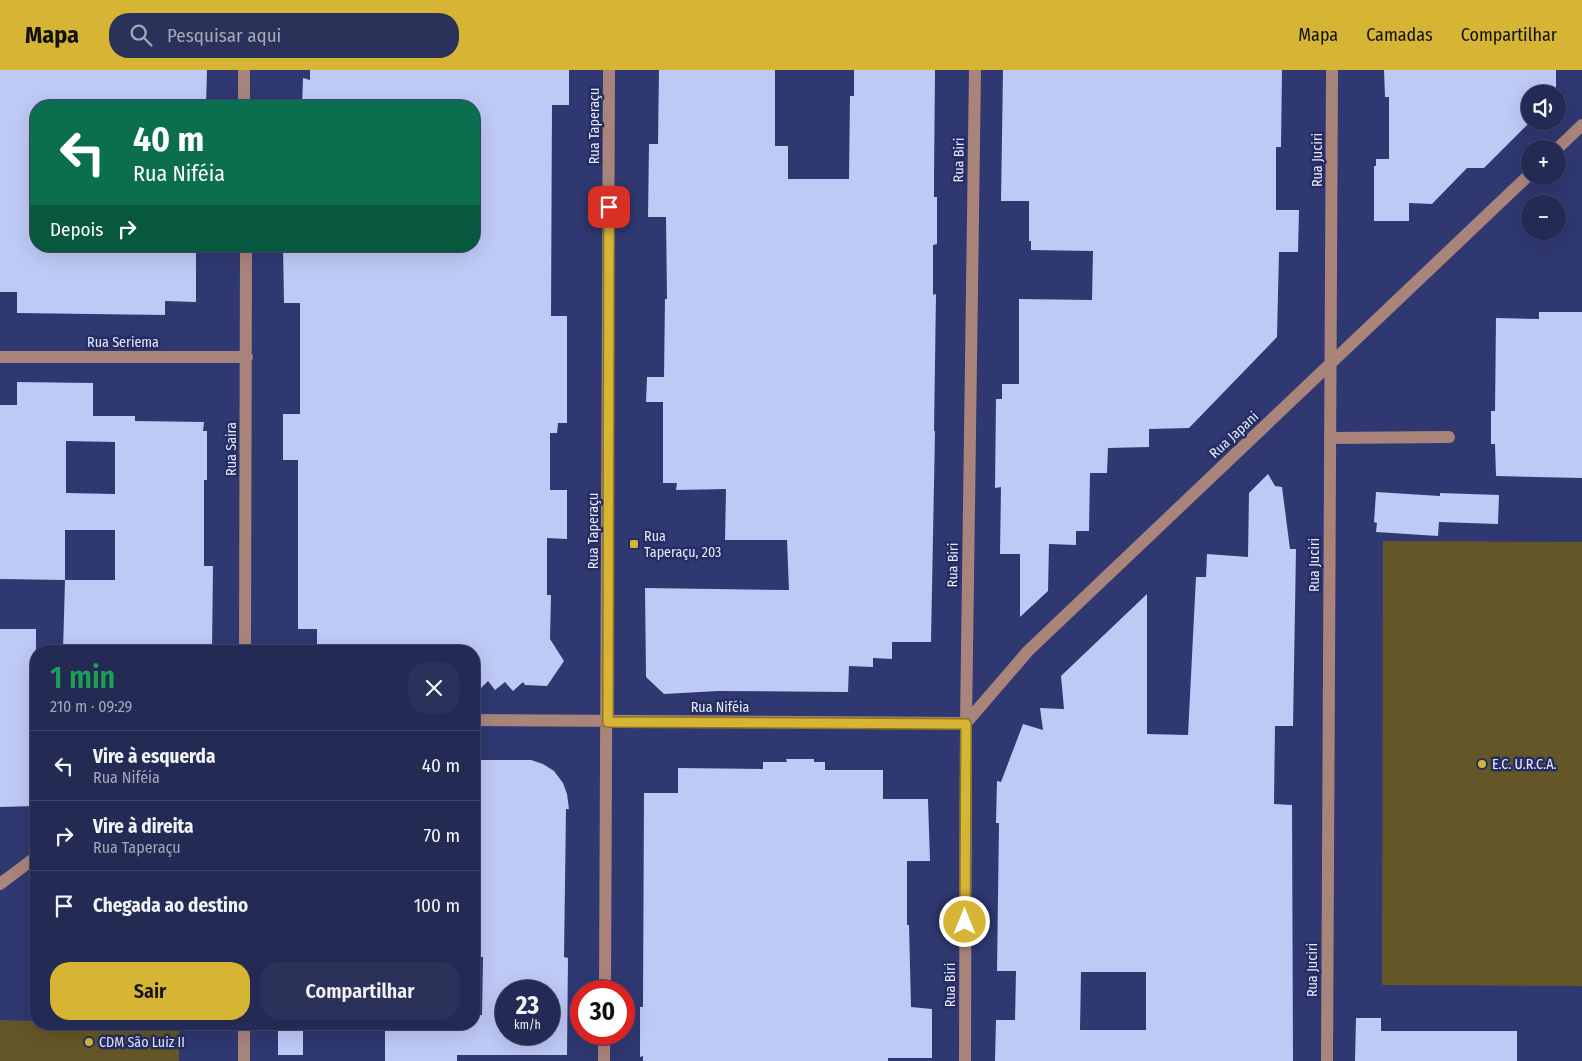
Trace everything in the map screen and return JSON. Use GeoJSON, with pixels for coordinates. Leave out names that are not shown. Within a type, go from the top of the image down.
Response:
{"type":"FeatureCollection","features":[{"type":"Feature","properties":{"kind":"street"},"geometry":{"type":"LineString","coordinates":[[244,70],[244,100]]}},
{"type":"Feature","properties":{"kind":"street","name":"Rua Taperaçu"},"geometry":{"type":"LineString","coordinates":[[605,980],[608,722],[609,70]]}},
{"type":"Feature","properties":{"kind":"street","name":"Rua Biri"},"geometry":{"type":"LineString","coordinates":[[965,1061],[966,724],[975,70]]}},
{"type":"Feature","properties":{"kind":"street","name":"Rua Juciri"},"geometry":{"type":"LineString","coordinates":[[1327,1061],[1332,70]]}},
{"type":"Feature","properties":{"kind":"street"},"geometry":{"type":"LineString","coordinates":[[1566,140],[1582,124]]}},
{"type":"Feature","properties":{"kind":"street","name":"Rua Japani"},"geometry":{"type":"LineString","coordinates":[[966,724],[1028,651],[1521,183]]}},
{"type":"Feature","properties":{"kind":"street","name":"Rua Saira"},"geometry":{"type":"LineString","coordinates":[[245,645],[246,252]]}},
{"type":"Feature","properties":{"kind":"street","name":"Rua Seriema"},"geometry":{"type":"LineString","coordinates":[[0,357],[247,357]]}},
{"type":"Feature","properties":{"kind":"street"},"geometry":{"type":"LineString","coordinates":[[1330,438],[1449,437]]}},
{"type":"Feature","properties":{"kind":"street","name":"Rua Niféia"},"geometry":{"type":"LineString","coordinates":[[480,720],[966,724]]}},
{"type":"Feature","properties":{"kind":"street"},"geometry":{"type":"LineString","coordinates":[[0,884],[30,862]]}},
{"type":"Feature","properties":{"kind":"street"},"geometry":{"type":"LineString","coordinates":[[244,1030],[244,1061]]}},
{"type":"Feature","properties":{"kind":"street"},"geometry":{"type":"LineString","coordinates":[[604,1045],[604,1061]]}},
{"type":"Feature","properties":{"kind":"shaded area","name":"E.C. U.R.C.A."},"geometry":{"type":"Polygon","coordinates":[[[1383,541],[1582,542],[1582,986],[1382,985],[1383,541]]]}},
{"type":"Feature","properties":{"kind":"shaded area","name":"CDM São Luiz II"},"geometry":{"type":"Polygon","coordinates":[[[0,1020],[30,1021],[30,1030],[179,1030],[179,1061],[0,1061],[0,1020]]]}},
{"type":"Feature","properties":{"kind":"building"},"geometry":{"type":"Polygon","coordinates":[[[0,70],[207,70],[206,100],[30,100],[30,252],[196,252],[196,302],[165,301],[165,315],[17,313],[17,292],[0,292],[0,70]]]}},
{"type":"Feature","properties":{"kind":"building"},"geometry":{"type":"Polygon","coordinates":[[[310,70],[569,70],[569,105],[552,105],[551,316],[567,316],[567,423],[558,423],[557,433],[550,433],[550,490],[567,490],[567,539],[547,538],[547,595],[551,595],[550,639],[564,661],[547,686],[525,685],[523,682],[513,691],[505,682],[495,690],[488,681],[480,689],[480,645],[317,645],[317,629],[298,629],[298,460],[283,460],[283,414],[300,414],[300,303],[284,303],[283,252],[480,252],[480,100],[302,100],[303,78],[310,80],[310,70]]]}},
{"type":"Feature","properties":{"kind":"building"},"geometry":{"type":"Polygon","coordinates":[[[659,70],[775,70],[775,146],[788,146],[788,179],[849,179],[850,96],[854,96],[854,70],[935,70],[934,197],[937,197],[937,244],[933,245],[933,295],[936,294],[931,642],[892,642],[892,659],[873,658],[873,667],[849,666],[848,692],[718,691],[664,694],[646,677],[645,588],[789,590],[787,540],[725,540],[726,489],[676,490],[677,483],[663,483],[663,402],[646,402],[647,377],[664,377],[665,299],[667,299],[666,217],[648,217],[649,144],[658,144],[659,70]]]}},
{"type":"Feature","properties":{"kind":"building"},"geometry":{"type":"Polygon","coordinates":[[[1003,70],[1282,70],[1281,147],[1276,147],[1276,210],[1299,210],[1298,252],[1279,252],[1277,337],[1189,428],[1149,429],[1149,447],[1108,448],[1107,473],[1090,473],[1089,531],[1076,531],[1076,545],[1049,544],[1048,591],[1020,617],[1020,554],[1000,554],[1001,487],[995,488],[996,399],[1002,399],[1002,384],[1019,384],[1019,299],[1092,300],[1093,251],[1031,250],[1031,241],[1029,241],[1029,201],[1001,201],[1003,70]]]}},
{"type":"Feature","properties":{"kind":"building"},"geometry":{"type":"Polygon","coordinates":[[[1384,70],[1556,70],[1556,85],[1521,85],[1522,130],[1484,168],[1467,168],[1432,204],[1409,203],[1409,221],[1374,221],[1374,166],[1376,166],[1376,159],[1389,159],[1389,97],[1385,97],[1384,70]]]}},
{"type":"Feature","properties":{"kind":"building"},"geometry":{"type":"Polygon","coordinates":[[[1539,312],[1582,312],[1582,478],[1496,476],[1495,444],[1491,444],[1491,411],[1495,411],[1496,318],[1539,319],[1539,312]]]}},
{"type":"Feature","properties":{"kind":"building"},"geometry":{"type":"Polygon","coordinates":[[[17,382],[93,383],[93,416],[135,416],[135,421],[204,422],[203,431],[207,431],[207,480],[204,480],[204,566],[213,566],[212,645],[63,645],[65,580],[0,579],[0,405],[17,405],[17,382]],[[66,441],[66,493],[115,494],[115,442],[66,441]],[[65,530],[65,580],[115,580],[115,530],[65,530]]]}},
{"type":"Feature","properties":{"kind":"building"},"geometry":{"type":"Polygon","coordinates":[[[1268,474],[1275,486],[1282,487],[1290,549],[1296,549],[1293,726],[1275,726],[1274,804],[1292,805],[1293,1061],[995,1061],[996,1020],[1015,1020],[1016,971],[997,971],[999,823],[996,823],[997,781],[1001,782],[1023,724],[1043,730],[1040,708],[1064,709],[1061,676],[1147,594],[1147,734],[1188,735],[1196,577],[1206,577],[1207,554],[1248,557],[1249,493],[1268,474]],[[1081,972],[1080,1030],[1146,1030],[1146,972],[1081,972]]]}},
{"type":"Feature","properties":{"kind":"building"},"geometry":{"type":"Polygon","coordinates":[[[1376,492],[1440,496],[1440,493],[1499,495],[1498,524],[1439,522],[1438,536],[1376,532],[1377,523],[1374,522],[1376,492]]]}},
{"type":"Feature","properties":{"kind":"building"},"geometry":{"type":"Polygon","coordinates":[[[0,629],[36,629],[36,645],[30,645],[30,806],[0,807],[0,629]]]}},
{"type":"Feature","properties":{"kind":"building"},"geometry":{"type":"Polygon","coordinates":[[[786,759],[814,759],[814,762],[825,762],[825,770],[883,770],[883,799],[928,799],[930,861],[907,861],[907,925],[909,925],[911,1007],[932,1009],[932,1058],[888,1058],[888,1061],[643,1061],[643,1056],[640,1057],[640,1007],[643,1007],[644,793],[678,793],[678,768],[763,769],[763,762],[787,762],[786,759]]]}},
{"type":"Feature","properties":{"kind":"building"},"geometry":{"type":"Polygon","coordinates":[[[480,760],[531,760],[543,764],[554,771],[563,783],[569,809],[566,809],[564,957],[568,958],[567,1055],[457,1055],[457,1061],[385,1061],[385,1030],[480,1030],[480,1015],[482,1015],[483,957],[480,957],[480,760]]]}},
{"type":"Feature","properties":{"kind":"building"},"geometry":{"type":"Polygon","coordinates":[[[1356,1018],[1381,1018],[1381,1031],[1517,1031],[1517,1061],[1355,1061],[1356,1018]]]}},
{"type":"Feature","properties":{"kind":"building"},"geometry":{"type":"Polygon","coordinates":[[[278,1030],[303,1030],[303,1055],[278,1055],[278,1030]]]}},
{"type":"Feature","properties":{"kind":"place","name":"Rua Taperaçu, 203"},"geometry":{"type":"Point","coordinates":[634,544]}},
{"type":"Feature","properties":{"kind":"place","name":"E.C. U.R.C.A."},"geometry":{"type":"Point","coordinates":[1482,764]}},
{"type":"Feature","properties":{"kind":"place","name":"CDM São Luiz II"},"geometry":{"type":"Point","coordinates":[89,1042]}},
{"type":"Feature","properties":{"kind":"route"},"geometry":{"type":"LineString","coordinates":[[609,207],[608,722],[966,724],[965,922]]}}]}
